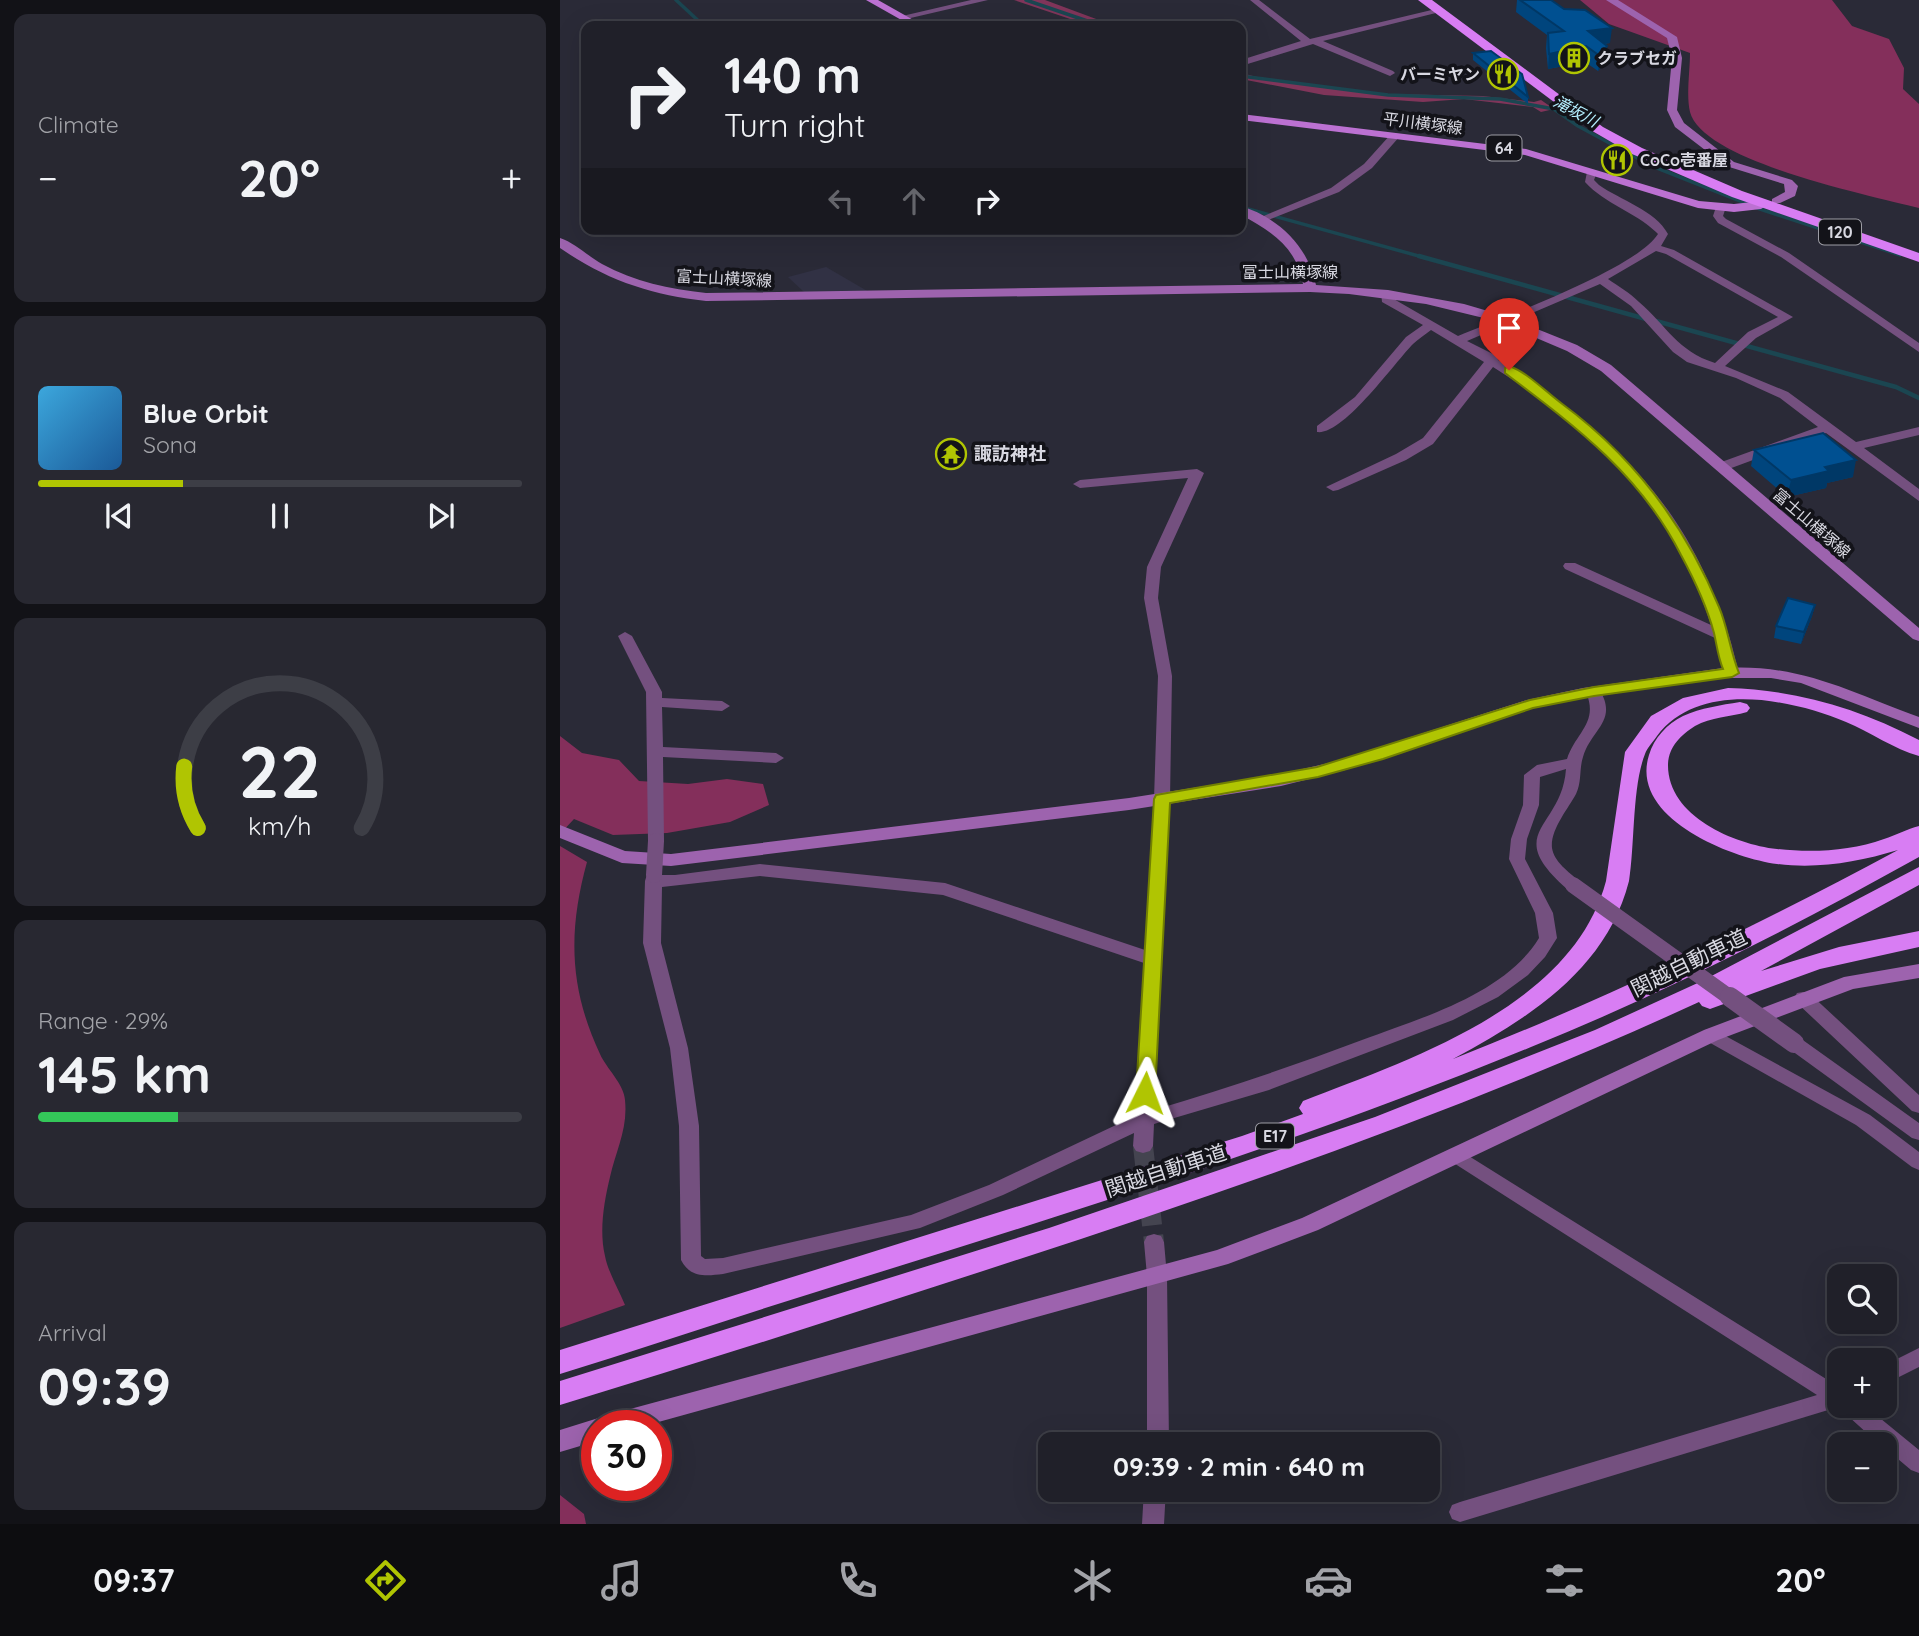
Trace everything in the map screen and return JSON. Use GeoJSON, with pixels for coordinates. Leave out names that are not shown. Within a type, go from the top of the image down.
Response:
{"type":"FeatureCollection","features":[{"type":"Feature","properties":{"kind":"highway","name":"120"},"geometry":{"type":"LineString","coordinates":[[1424,0],[1576,111],[1588,124],[1617,141],[1769,203],[1919,258]]}},
{"type":"Feature","properties":{"kind":"highway","name":"120"},"geometry":{"type":"LineString","coordinates":[[1769,203],[1919,248]]}},
{"type":"Feature","properties":{"kind":"highway"},"geometry":{"type":"LineString","coordinates":[[1069,1203],[1213,1150],[1457,1046],[1499,1023],[1552,986],[1585,950],[1612,901],[1619,875],[1635,752],[1651,727],[1679,708],[1695,702],[1730,696],[1787,697],[1857,717],[1919,749]]}},
{"type":"Feature","properties":{"kind":"highway"},"geometry":{"type":"LineString","coordinates":[[1919,764],[1881,742],[1833,721],[1764,708],[1720,711],[1686,723],[1663,744],[1657,770],[1667,798],[1692,824],[1732,846],[1756,853],[1781,857],[1832,858],[1883,847],[1919,833]]}},
{"type":"Feature","properties":{"kind":"highway","name":"関越自動車道"},"geometry":{"type":"LineString","coordinates":[[560,1362],[1069,1203],[1251,1144],[1402,1090],[1567,1023],[1784,921],[1919,848]]}},
{"type":"Feature","properties":{"kind":"highway","name":"関越自動車道"},"geometry":{"type":"LineString","coordinates":[[560,1393],[1257,1171],[1436,1105],[1583,1044],[1697,992],[1808,936],[1919,875]]}},
{"type":"Feature","properties":{"kind":"highway"},"geometry":{"type":"LineString","coordinates":[[1436,1105],[1505,1083],[1807,963],[1919,939]]}},
{"type":"Feature","properties":{"kind":"main road"},"geometry":{"type":"LineString","coordinates":[[871,0],[910,21]]}},
{"type":"Feature","properties":{"kind":"main road"},"geometry":{"type":"LineString","coordinates":[[1611,0],[1672,37],[1677,58],[1672,110],[1679,125],[1730,164],[1792,186],[1791,194],[1769,203]]}},
{"type":"Feature","properties":{"kind":"main road","name":"平川横塚線"},"geometry":{"type":"LineString","coordinates":[[1246,118],[1526,152],[1676,199],[1721,207],[1769,203]]}},
{"type":"Feature","properties":{"kind":"main road"},"geometry":{"type":"LineString","coordinates":[[1246,213],[1286,235],[1297,247],[1304,262],[1310,288]]}},
{"type":"Feature","properties":{"kind":"main road","name":"富士山横塚線"},"geometry":{"type":"LineString","coordinates":[[560,242],[595,267],[637,286],[706,298],[1310,288],[1385,293],[1445,303],[1507,319],[1549,335],[1606,368],[1919,636]]}},
{"type":"Feature","properties":{"kind":"main road"},"geometry":{"type":"LineString","coordinates":[[560,831],[622,857],[671,860],[1162,799],[1318,772],[1377,755],[1508,710],[1594,692],[1732,673],[1769,673],[1803,678],[1841,690],[1919,723]]}},
{"type":"Feature","properties":{"kind":"main road"},"geometry":{"type":"LineString","coordinates":[[666,1410],[1220,1258],[1310,1224],[1711,1035],[1851,982],[1919,971]]}},
{"type":"Feature","properties":{"kind":"main road"},"geometry":{"type":"LineString","coordinates":[[560,1441],[581,1435]]}},
{"type":"Feature","properties":{"kind":"street"},"geometry":{"type":"LineString","coordinates":[[902,17],[984,0]]}},
{"type":"Feature","properties":{"kind":"street"},"geometry":{"type":"LineString","coordinates":[[1254,0],[1311,41],[1390,73]]}},
{"type":"Feature","properties":{"kind":"street"},"geometry":{"type":"LineString","coordinates":[[1246,62],[1311,41],[1440,11]]}},
{"type":"Feature","properties":{"kind":"street"},"geometry":{"type":"LineString","coordinates":[[1259,220],[1335,190],[1368,166],[1395,136]]}},
{"type":"Feature","properties":{"kind":"street"},"geometry":{"type":"LineString","coordinates":[[1459,340],[1601,279],[1655,247],[1663,234],[1661,230],[1617,199],[1593,186],[1589,180],[1592,172]]}},
{"type":"Feature","properties":{"kind":"street"},"geometry":{"type":"LineString","coordinates":[[1721,207],[1717,216],[1722,220],[1784,255],[1919,348]]}},
{"type":"Feature","properties":{"kind":"street"},"geometry":{"type":"LineString","coordinates":[[1655,247],[1670,252],[1787,317],[1752,335],[1716,368]]}},
{"type":"Feature","properties":{"kind":"street"},"geometry":{"type":"LineString","coordinates":[[1601,279],[1635,304],[1677,349],[1691,359],[1784,395],[1919,497]]}},
{"type":"Feature","properties":{"kind":"street"},"geometry":{"type":"LineString","coordinates":[[1385,293],[1386,300],[1493,359],[1573,416],[1645,489],[1688,554],[1722,636],[1724,654],[1732,673]]}},
{"type":"Feature","properties":{"kind":"street"},"geometry":{"type":"LineString","coordinates":[[1321,429],[1359,400],[1410,340],[1431,325]]}},
{"type":"Feature","properties":{"kind":"street"},"geometry":{"type":"LineString","coordinates":[[1333,487],[1401,457],[1428,441],[1493,359]]}},
{"type":"Feature","properties":{"kind":"street"},"geometry":{"type":"LineString","coordinates":[[1721,467],[1826,428]]}},
{"type":"Feature","properties":{"kind":"street"},"geometry":{"type":"LineString","coordinates":[[1853,447],[1919,431]]}},
{"type":"Feature","properties":{"kind":"street"},"geometry":{"type":"LineString","coordinates":[[1080,484],[1197,473],[1154,567],[1151,598],[1165,676],[1162,799],[1143,1146]]}},
{"type":"Feature","properties":{"kind":"street"},"geometry":{"type":"LineString","coordinates":[[1570,566],[1722,636]]}},
{"type":"Feature","properties":{"kind":"street"},"geometry":{"type":"LineString","coordinates":[[625,636],[654,692],[656,841],[652,943],[679,1048],[689,1126],[691,1260],[701,1268],[723,1266],[913,1222],[996,1190],[1144,1120],[1262,1085],[1467,1006],[1522,971],[1539,953],[1548,933],[1544,914],[1517,859],[1519,839],[1531,805],[1531,780],[1537,771],[1573,764]]}},
{"type":"Feature","properties":{"kind":"street"},"geometry":{"type":"LineString","coordinates":[[1594,692],[1601,712],[1576,754],[1570,792],[1547,828],[1543,843],[1555,869],[1573,885],[1919,1133]]}},
{"type":"Feature","properties":{"kind":"street"},"geometry":{"type":"LineString","coordinates":[[654,702],[722,706]]}},
{"type":"Feature","properties":{"kind":"street"},"geometry":{"type":"LineString","coordinates":[[656,752],[776,758]]}},
{"type":"Feature","properties":{"kind":"street"},"geometry":{"type":"LineString","coordinates":[[654,878],[675,881],[760,870],[945,889],[1152,959]]}},
{"type":"Feature","properties":{"kind":"street"},"geometry":{"type":"LineString","coordinates":[[1803,998],[1919,1106]]}},
{"type":"Feature","properties":{"kind":"street"},"geometry":{"type":"LineString","coordinates":[[1711,1035],[1863,1120],[1919,1162]]}},
{"type":"Feature","properties":{"kind":"street"},"geometry":{"type":"LineString","coordinates":[[1456,1155],[1827,1390]]}},
{"type":"Feature","properties":{"kind":"street"},"geometry":{"type":"LineString","coordinates":[[1154,1242],[1157,1276],[1158,1432]]}},
{"type":"Feature","properties":{"kind":"street"},"geometry":{"type":"LineString","coordinates":[[1897,1369],[1919,1357]]}},
{"type":"Feature","properties":{"kind":"street"},"geometry":{"type":"LineString","coordinates":[[1460,1512],[1827,1402]]}},
{"type":"Feature","properties":{"kind":"street"},"geometry":{"type":"LineString","coordinates":[[1864,1418],[1919,1463]]}},
{"type":"Feature","properties":{"kind":"street"},"geometry":{"type":"LineString","coordinates":[[1153,1524],[1154,1502]]}},
{"type":"Feature","properties":{"kind":"shaded area"},"geometry":{"type":"Polygon","coordinates":[[[1014,0],[1045,0],[1102,21],[1076,21],[1014,0]]]}},
{"type":"Feature","properties":{"kind":"shaded area"},"geometry":{"type":"Polygon","coordinates":[[[1580,0],[1832,0],[1852,26],[1889,39],[1904,68],[1903,89],[1919,104],[1919,208],[1792,174],[1725,146],[1702,130],[1690,112],[1690,53],[1609,24],[1580,0]]]}},
{"type":"Feature","properties":{"kind":"shaded area"},"geometry":{"type":"Polygon","coordinates":[[[1246,74],[1273,81],[1388,94],[1483,96],[1534,102],[1541,100],[1554,109],[1541,112],[1533,107],[1464,99],[1423,102],[1324,95],[1246,80],[1246,74]]]}},
{"type":"Feature","properties":{"kind":"shaded area"},"geometry":{"type":"Polygon","coordinates":[[[826,267],[869,292],[804,292],[788,277],[826,267]]]}},
{"type":"Feature","properties":{"kind":"shaded area"},"geometry":{"type":"Polygon","coordinates":[[[560,736],[582,753],[619,760],[639,781],[688,784],[727,779],[763,784],[769,805],[730,822],[667,833],[613,835],[574,819],[560,834],[560,736]]]}},
{"type":"Feature","properties":{"kind":"shaded area"},"geometry":{"type":"Polygon","coordinates":[[[560,846],[587,862],[575,936],[577,982],[590,1030],[603,1059],[622,1088],[625,1100],[623,1130],[612,1167],[602,1227],[606,1262],[625,1305],[560,1328],[560,846]]]}},
{"type":"Feature","properties":{"kind":"shaded area"},"geometry":{"type":"Polygon","coordinates":[[[560,1495],[584,1514],[586,1524],[560,1524],[560,1495]]]}},
{"type":"Feature","properties":{"kind":"building"},"geometry":{"type":"Polygon","coordinates":[[[1520,0],[1551,0],[1564,9],[1585,10],[1612,28],[1588,31],[1607,46],[1600,56],[1586,46],[1549,54],[1548,33],[1564,31],[1520,0]]]}},
{"type":"Feature","properties":{"kind":"building"},"geometry":{"type":"Polygon","coordinates":[[[1491,51],[1522,74],[1528,97],[1473,53],[1491,51]]]}},
{"type":"Feature","properties":{"kind":"building"},"geometry":{"type":"Polygon","coordinates":[[[1823,433],[1856,460],[1825,467],[1829,471],[1791,480],[1754,450],[1823,433]]]}},
{"type":"Feature","properties":{"kind":"building"},"geometry":{"type":"Polygon","coordinates":[[[1788,598],[1815,605],[1804,632],[1776,626],[1788,598]]]}},
{"type":"Feature","properties":{"kind":"waterway"},"geometry":{"type":"LineString","coordinates":[[676,0],[699,21]]}},
{"type":"Feature","properties":{"kind":"waterway","name":"滝坂川"},"geometry":{"type":"LineString","coordinates":[[1026,0],[1087,21]]}},
{"type":"Feature","properties":{"kind":"waterway","name":"滝坂川"},"geometry":{"type":"LineString","coordinates":[[1246,77],[1388,95],[1500,99],[1554,109],[1578,126],[1652,166],[1748,204]]}},
{"type":"Feature","properties":{"kind":"waterway"},"geometry":{"type":"LineString","coordinates":[[1246,208],[1426,258]]}},
{"type":"Feature","properties":{"kind":"waterway","name":"滝坂川"},"geometry":{"type":"LineString","coordinates":[[1757,208],[1900,255]]}},
{"type":"Feature","properties":{"kind":"waterway"},"geometry":{"type":"LineString","coordinates":[[1419,256],[1646,319]]}},
{"type":"Feature","properties":{"kind":"waterway"},"geometry":{"type":"LineString","coordinates":[[1656,321],[1896,387],[1919,398]]}},
{"type":"Feature","properties":{"kind":"tunnel"},"geometry":{"type":"LineString","coordinates":[[1143,1146],[1154,1242]]}},
{"type":"Feature","properties":{"kind":"place","name":"クラブセガ"},"geometry":{"type":"Point","coordinates":[1574,58]}},
{"type":"Feature","properties":{"kind":"place","name":"バーミヤン"},"geometry":{"type":"Point","coordinates":[1503,74]}},
{"type":"Feature","properties":{"kind":"place","name":"CoCo壱番屋"},"geometry":{"type":"Point","coordinates":[1617,160]}},
{"type":"Feature","properties":{"kind":"place","name":"諏訪神社"},"geometry":{"type":"Point","coordinates":[951,454]}},
{"type":"Feature","properties":{"kind":"route"},"geometry":{"type":"LineString","coordinates":[[1145,1093],[1162,799],[1318,772],[1530,704],[1696,676],[1732,673],[1724,654],[1722,636],[1713,608],[1688,554],[1657,505],[1632,473],[1588,429],[1560,405],[1509,370]]}}]}
